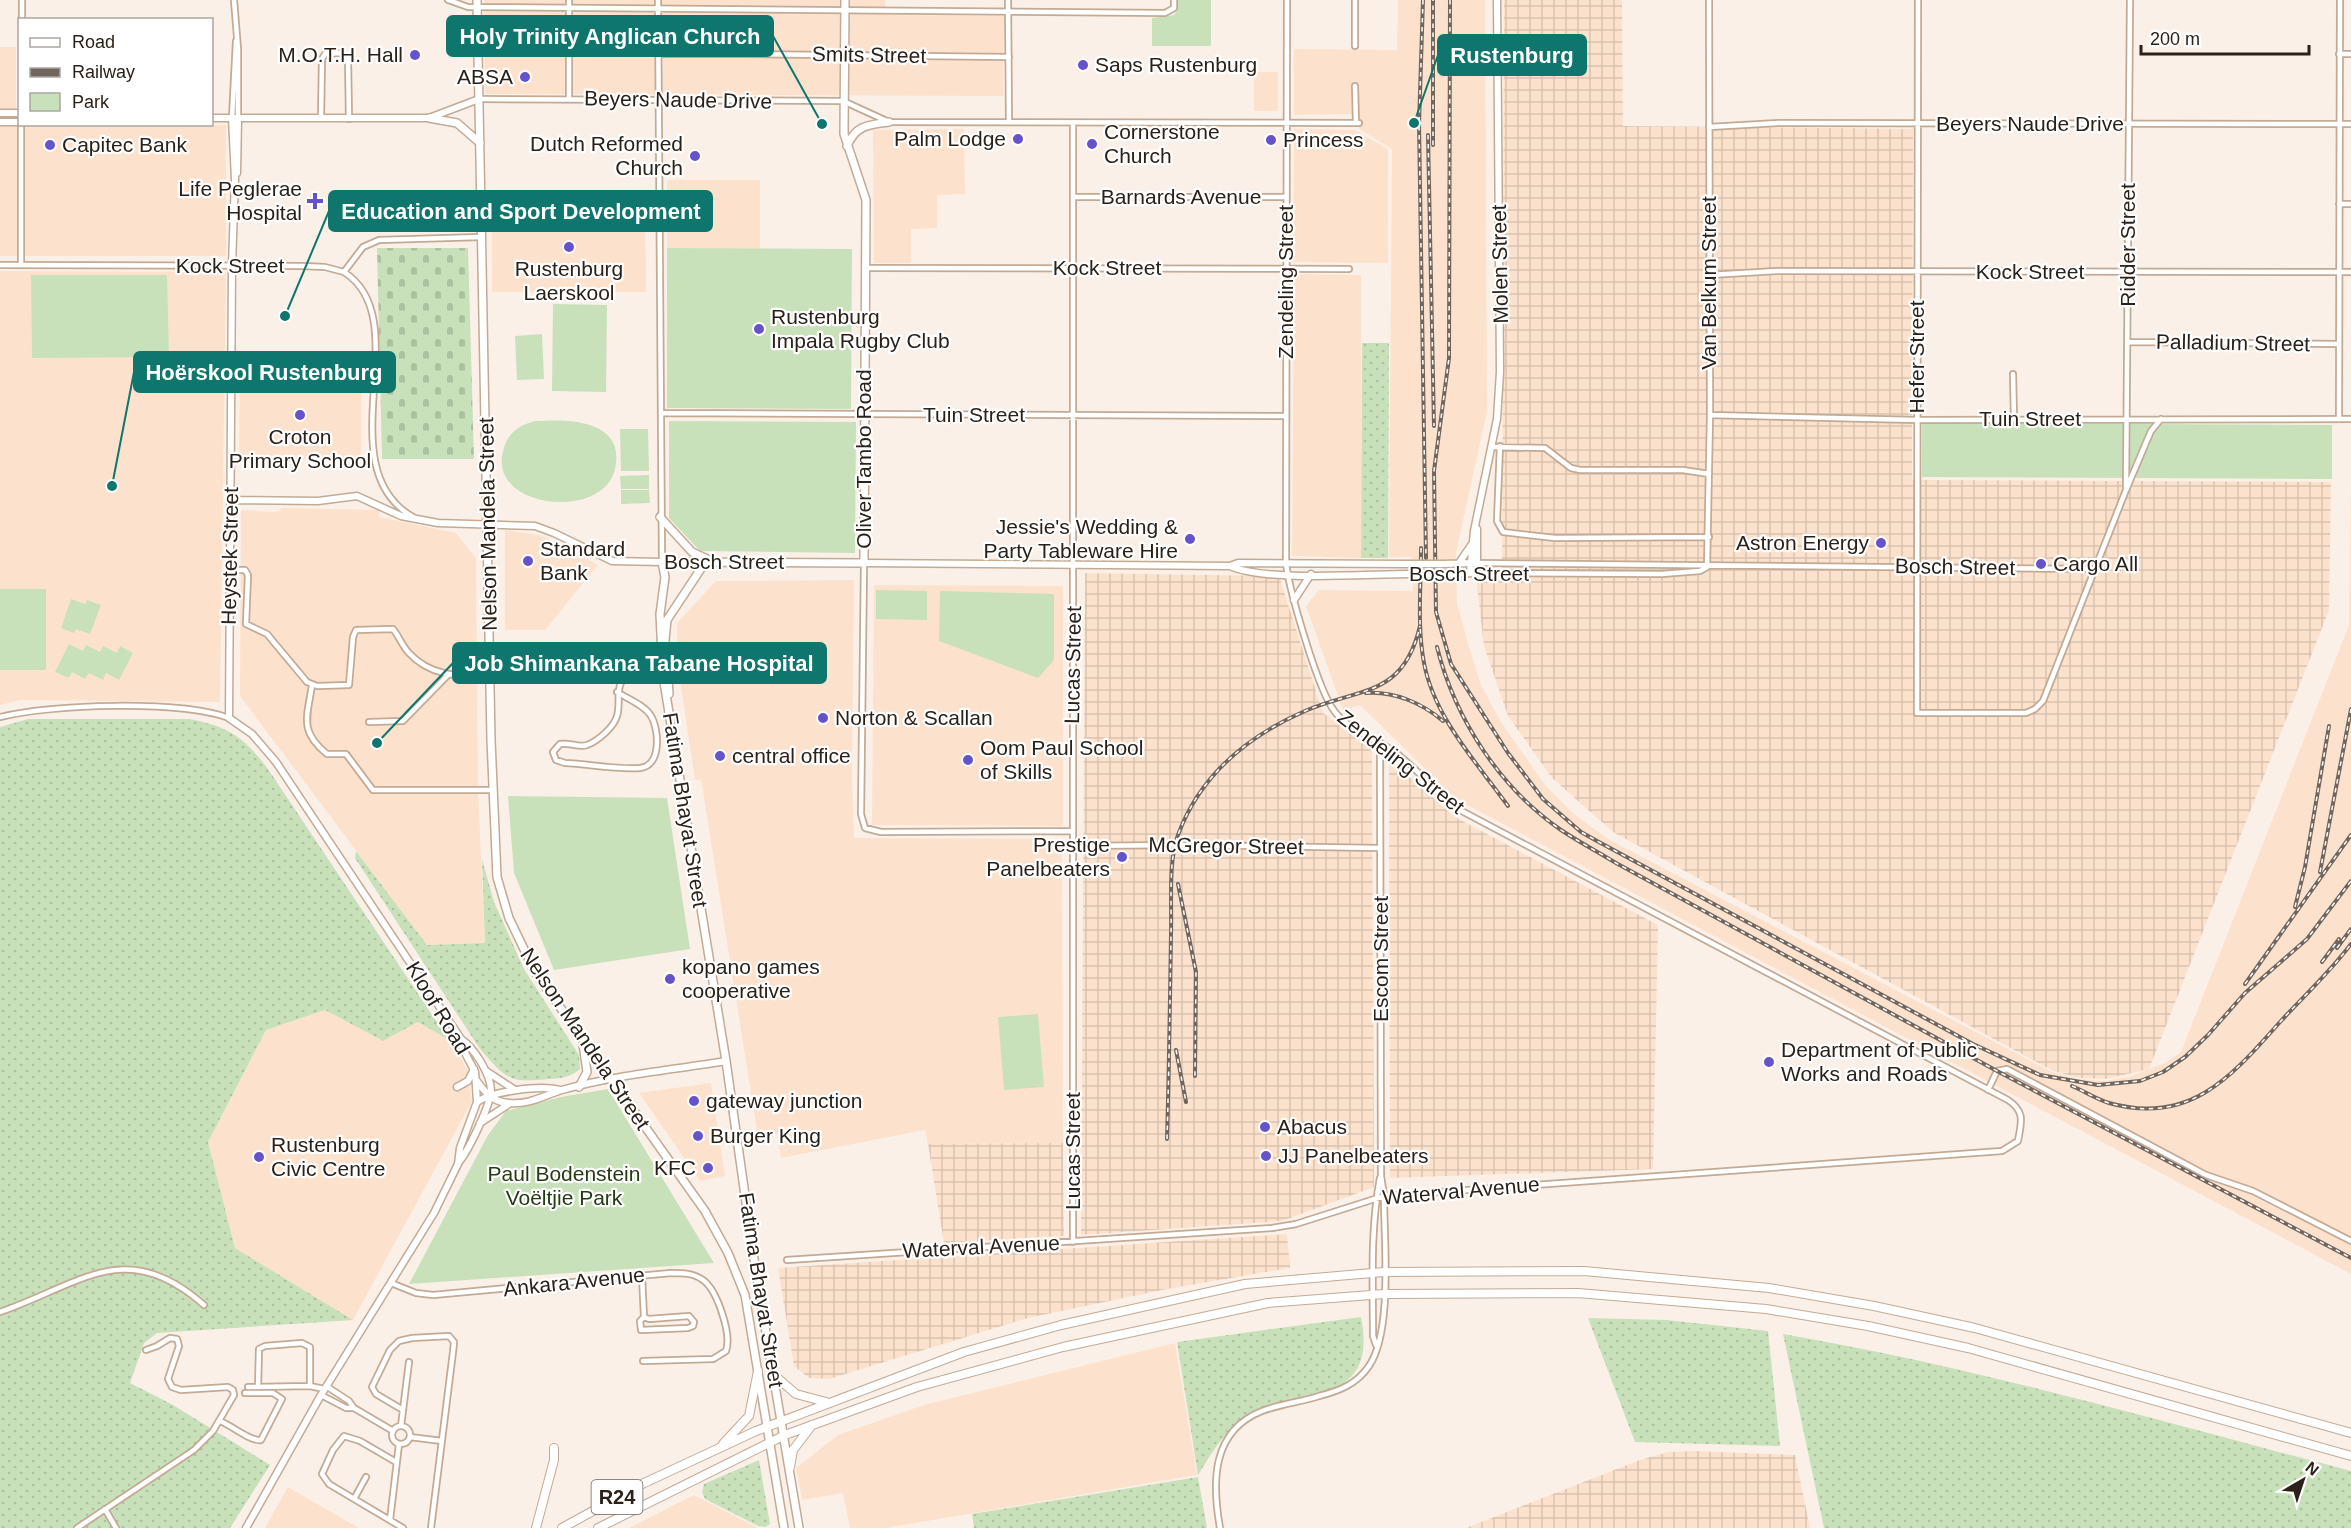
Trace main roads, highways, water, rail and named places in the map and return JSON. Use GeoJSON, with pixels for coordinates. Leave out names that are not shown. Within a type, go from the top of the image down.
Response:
{"type":"FeatureCollection","features":[{"type":"Feature","properties":{"kind":"main road","name":"Oliver Tambo Road"},"geometry":{"type":"LineString","coordinates":[[844,0],[843,101],[848,146],[866,200],[864,563]]}},
{"type":"Feature","properties":{"kind":"main road","name":"Nelson Mandela Street"},"geometry":{"type":"LineString","coordinates":[[477,3],[494,858],[506,908],[535,972],[705,1211],[728,1253],[745,1294],[784,1528]]}},
{"type":"Feature","properties":{"kind":"main road"},"geometry":{"type":"LineString","coordinates":[[429,118],[457,123],[480,143]]}},
{"type":"Feature","properties":{"kind":"main road"},"geometry":{"type":"LineString","coordinates":[[848,146],[852,135],[860,127],[889,122]]}},
{"type":"Feature","properties":{"kind":"main road"},"geometry":{"type":"LineString","coordinates":[[660,517],[692,552],[709,561],[667,620],[668,703]]}},
{"type":"Feature","properties":{"kind":"main road","name":"Bosch Street"},"geometry":{"type":"LineString","coordinates":[[662,562],[864,563]]}},
{"type":"Feature","properties":{"kind":"main road","name":"Fatima Bhayat Street"},"geometry":{"type":"LineString","coordinates":[[662,562],[665,577],[660,622],[663,676],[726,1061],[754,1265],[785,1435],[799,1528]]}},
{"type":"Feature","properties":{"kind":"main road"},"geometry":{"type":"LineString","coordinates":[[579,1087],[585,1079],[587,1064],[582,1041]]}},
{"type":"Feature","properties":{"kind":"main road"},"geometry":{"type":"LineString","coordinates":[[782,1421],[964,1352],[1061,1325],[1245,1284],[1384,1272],[1584,1271],[1768,1288],[1874,1306],[1974,1328],[2351,1432]]}},
{"type":"Feature","properties":{"kind":"main road"},"geometry":{"type":"LineString","coordinates":[[785,1435],[917,1387],[1063,1347],[1268,1303],[1384,1294],[1578,1293],[1766,1309],[1868,1326],[1968,1348],[2351,1456]]}},
{"type":"Feature","properties":{"kind":"main road"},"geometry":{"type":"LineString","coordinates":[[717,1449],[749,1416],[758,1371]]}},
{"type":"Feature","properties":{"kind":"main road"},"geometry":{"type":"LineString","coordinates":[[774,1375],[796,1394],[828,1402]]}},
{"type":"Feature","properties":{"kind":"main road","name":"R24"},"geometry":{"type":"LineString","coordinates":[[562,1528],[642,1484],[782,1421]]}},
{"type":"Feature","properties":{"kind":"main road"},"geometry":{"type":"LineString","coordinates":[[790,1467],[793,1450],[813,1424]]}},
{"type":"Feature","properties":{"kind":"main road","name":"R24"},"geometry":{"type":"LineString","coordinates":[[598,1528],[785,1435]]}},
{"type":"Feature","properties":{"kind":"main road"},"geometry":{"type":"LineString","coordinates":[[536,1528],[554,1460],[554,1448]]}},
{"type":"Feature","properties":{"kind":"railway"},"geometry":{"type":"LineString","coordinates":[[1423,0],[1419,124],[1426,558]]}},
{"type":"Feature","properties":{"kind":"railway"},"geometry":{"type":"LineString","coordinates":[[1433,0],[1433,145]]}},
{"type":"Feature","properties":{"kind":"railway"},"geometry":{"type":"LineString","coordinates":[[1450,0],[1449,358],[1434,471],[1436,612],[1451,664],[1508,753],[1543,799],[1581,832],[1973,1044],[2040,1075],[2098,1085],[2140,1081],[2163,1072],[2185,1057],[2245,993],[2307,939],[2351,881]]}},
{"type":"Feature","properties":{"kind":"railway"},"geometry":{"type":"LineString","coordinates":[[1428,135],[1434,426]]}},
{"type":"Feature","properties":{"kind":"railway"},"geometry":{"type":"LineString","coordinates":[[1421,548],[1421,635],[1429,683],[1458,739],[1508,806]]}},
{"type":"Feature","properties":{"kind":"railway"},"geometry":{"type":"LineString","coordinates":[[1167,1139],[1172,870],[1175,846],[1187,813],[1199,794],[1228,760],[1264,732],[1305,711],[1361,693],[1391,678],[1403,666],[1420,626]]}},
{"type":"Feature","properties":{"kind":"railway"},"geometry":{"type":"LineString","coordinates":[[1437,647],[1455,700],[1483,750],[1518,794],[1561,830],[1616,863],[1997,1071],[2351,1258]]}},
{"type":"Feature","properties":{"kind":"railway"},"geometry":{"type":"LineString","coordinates":[[1366,693],[1397,696],[1417,704],[1443,721]]}},
{"type":"Feature","properties":{"kind":"railway"},"geometry":{"type":"LineString","coordinates":[[2320,872],[2351,709]]}},
{"type":"Feature","properties":{"kind":"railway"},"geometry":{"type":"LineString","coordinates":[[2295,907],[2305,867],[2329,726]]}},
{"type":"Feature","properties":{"kind":"railway"},"geometry":{"type":"LineString","coordinates":[[2245,984],[2351,835]]}},
{"type":"Feature","properties":{"kind":"railway"},"geometry":{"type":"LineString","coordinates":[[1178,884],[1196,972],[1195,1076]]}},
{"type":"Feature","properties":{"kind":"railway"},"geometry":{"type":"LineString","coordinates":[[2337,948],[2351,929]]}},
{"type":"Feature","properties":{"kind":"railway"},"geometry":{"type":"LineString","coordinates":[[2322,962],[2339,939]]}},
{"type":"Feature","properties":{"kind":"railway"},"geometry":{"type":"LineString","coordinates":[[2072,1086],[2109,1103],[2138,1108],[2163,1108],[2186,1102],[2207,1091],[2244,1061],[2351,944]]}},
{"type":"Feature","properties":{"kind":"railway"},"geometry":{"type":"LineString","coordinates":[[1176,1050],[1186,1102]]}},
{"type":"Feature","properties":{"kind":"place","name":"M.O.T.H. Hall"},"geometry":{"type":"Point","coordinates":[415,55]}},
{"type":"Feature","properties":{"kind":"place","name":"Saps Rustenburg"},"geometry":{"type":"Point","coordinates":[1083,65]}},
{"type":"Feature","properties":{"kind":"place","name":"ABSA"},"geometry":{"type":"Point","coordinates":[525,77]}},
{"type":"Feature","properties":{"kind":"place","name":"Rustenburg"},"geometry":{"type":"Point","coordinates":[1414,123]}},
{"type":"Feature","properties":{"kind":"place","name":"Holy Trinity Anglican Church"},"geometry":{"type":"Point","coordinates":[822,124]}},
{"type":"Feature","properties":{"kind":"place","name":"Palm Lodge"},"geometry":{"type":"Point","coordinates":[1018,139]}},
{"type":"Feature","properties":{"kind":"place","name":"Princess"},"geometry":{"type":"Point","coordinates":[1271,140]}},
{"type":"Feature","properties":{"kind":"place","name":"Cornerstone Church"},"geometry":{"type":"Point","coordinates":[1092,144]}},
{"type":"Feature","properties":{"kind":"place","name":"Capitec Bank"},"geometry":{"type":"Point","coordinates":[50,145]}},
{"type":"Feature","properties":{"kind":"place","name":"Dutch Reformed Church"},"geometry":{"type":"Point","coordinates":[695,156]}},
{"type":"Feature","properties":{"kind":"place","name":"Life Peglerae Hospital"},"geometry":{"type":"Point","coordinates":[315,201]}},
{"type":"Feature","properties":{"kind":"place","name":"Rustenburg Laerskool"},"geometry":{"type":"Point","coordinates":[569,247]}},
{"type":"Feature","properties":{"kind":"place","name":"Education and Sport Development"},"geometry":{"type":"Point","coordinates":[285,316]}},
{"type":"Feature","properties":{"kind":"place","name":"Rustenburg Impala Rugby Club"},"geometry":{"type":"Point","coordinates":[759,329]}},
{"type":"Feature","properties":{"kind":"place","name":"Croton Primary School"},"geometry":{"type":"Point","coordinates":[300,415]}},
{"type":"Feature","properties":{"kind":"place","name":"Hoërskool Rustenburg"},"geometry":{"type":"Point","coordinates":[112,486]}},
{"type":"Feature","properties":{"kind":"place","name":"Jessie's Wedding & Party Tableware Hire"},"geometry":{"type":"Point","coordinates":[1190,539]}},
{"type":"Feature","properties":{"kind":"place","name":"Astron Energy"},"geometry":{"type":"Point","coordinates":[1881,543]}},
{"type":"Feature","properties":{"kind":"place","name":"Standard Bank"},"geometry":{"type":"Point","coordinates":[528,561]}},
{"type":"Feature","properties":{"kind":"place","name":"Cargo All"},"geometry":{"type":"Point","coordinates":[2041,564]}},
{"type":"Feature","properties":{"kind":"place","name":"Norton & Scallan"},"geometry":{"type":"Point","coordinates":[823,718]}},
{"type":"Feature","properties":{"kind":"place","name":"Job Shimankana Tabane Hospital"},"geometry":{"type":"Point","coordinates":[377,743]}},
{"type":"Feature","properties":{"kind":"place","name":"central office"},"geometry":{"type":"Point","coordinates":[720,756]}},
{"type":"Feature","properties":{"kind":"place","name":"Oom Paul School of Skills"},"geometry":{"type":"Point","coordinates":[968,760]}},
{"type":"Feature","properties":{"kind":"place","name":"Prestige Panelbeaters"},"geometry":{"type":"Point","coordinates":[1122,857]}},
{"type":"Feature","properties":{"kind":"place","name":"kopano games cooperative"},"geometry":{"type":"Point","coordinates":[670,979]}},
{"type":"Feature","properties":{"kind":"place","name":"Department of Public Works and Roads"},"geometry":{"type":"Point","coordinates":[1769,1062]}},
{"type":"Feature","properties":{"kind":"place","name":"gateway junction"},"geometry":{"type":"Point","coordinates":[694,1101]}},
{"type":"Feature","properties":{"kind":"place","name":"Abacus"},"geometry":{"type":"Point","coordinates":[1265,1127]}},
{"type":"Feature","properties":{"kind":"place","name":"Burger King"},"geometry":{"type":"Point","coordinates":[698,1136]}},
{"type":"Feature","properties":{"kind":"place","name":"JJ Panelbeaters"},"geometry":{"type":"Point","coordinates":[1266,1156]}},
{"type":"Feature","properties":{"kind":"place","name":"Rustenburg Civic Centre"},"geometry":{"type":"Point","coordinates":[259,1157]}},
{"type":"Feature","properties":{"kind":"place","name":"KFC"},"geometry":{"type":"Point","coordinates":[708,1168]}},
{"type":"Feature","properties":{"kind":"park label","name":"Paul Bodenstein Voëltjie Park"},"geometry":{"type":"Point","coordinates":[564,1186]}}]}
